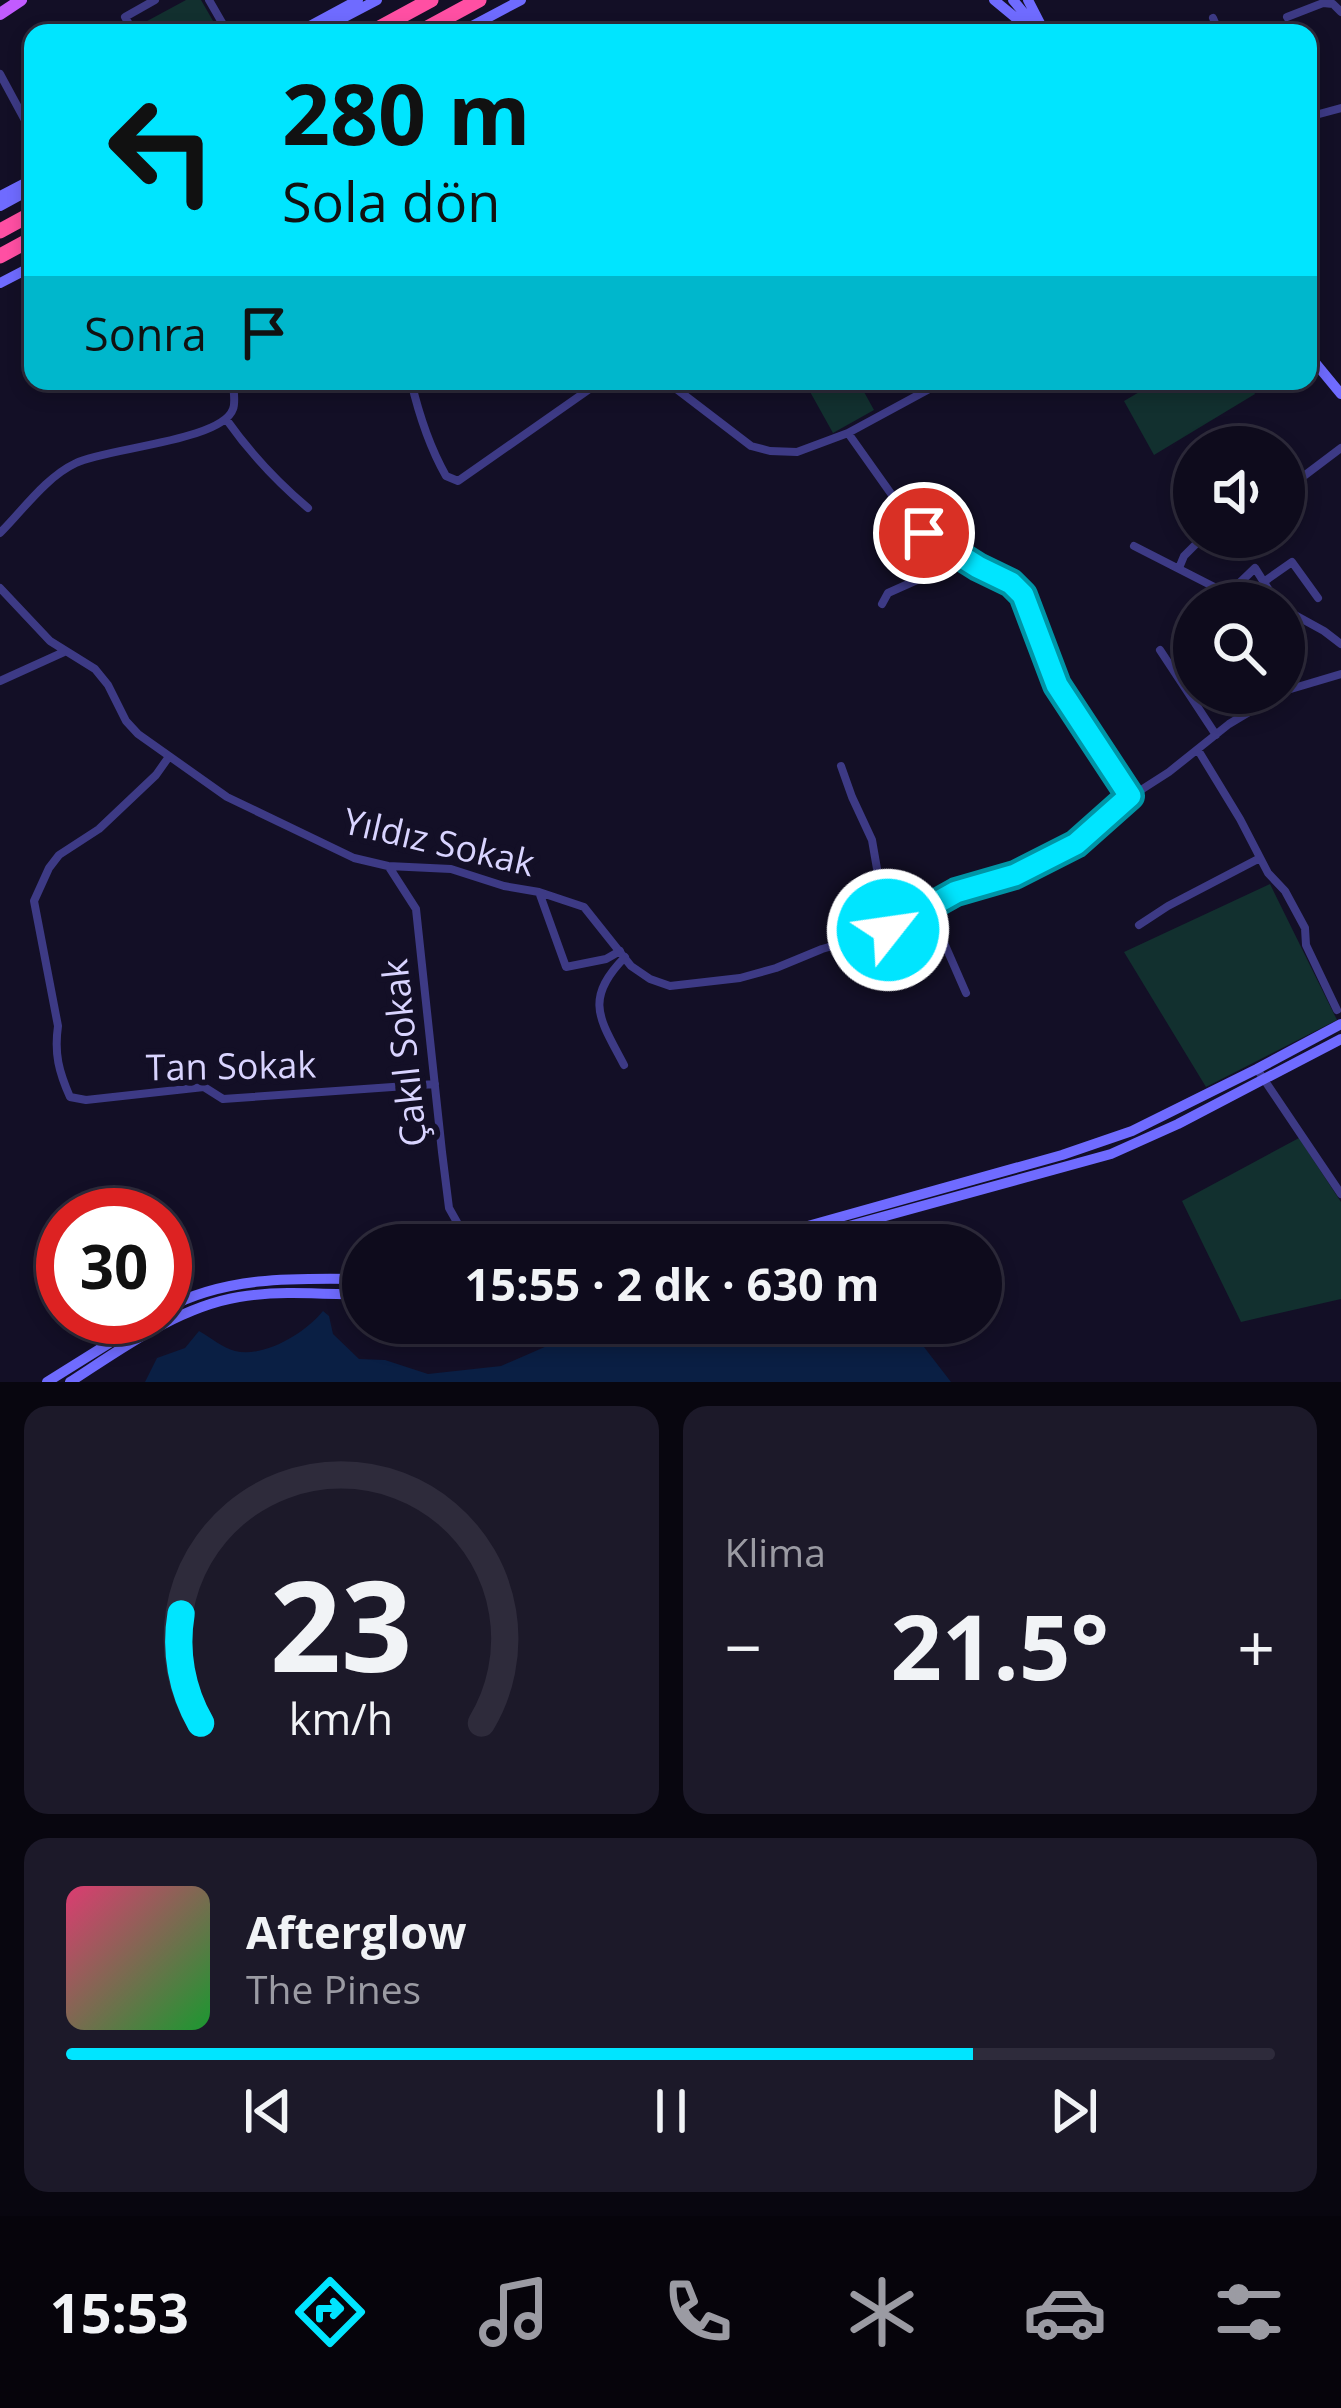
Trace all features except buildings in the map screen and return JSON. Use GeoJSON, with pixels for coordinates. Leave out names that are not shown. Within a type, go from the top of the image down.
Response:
{"type":"FeatureCollection","features":[{"type":"Feature","properties":{"kind":"highway"},"geometry":{"type":"LineString","coordinates":[[387,24],[431,0]]}},
{"type":"Feature","properties":{"kind":"highway"},"geometry":{"type":"LineString","coordinates":[[435,24],[479,0]]}},
{"type":"Feature","properties":{"kind":"main road"},"geometry":{"type":"LineString","coordinates":[[0,14],[21,0]]}},
{"type":"Feature","properties":{"kind":"main road"},"geometry":{"type":"LineString","coordinates":[[314,24],[358,0]]}},
{"type":"Feature","properties":{"kind":"main road"},"geometry":{"type":"LineString","coordinates":[[331,24],[376,0]]}},
{"type":"Feature","properties":{"kind":"main road"},"geometry":{"type":"LineString","coordinates":[[483,24],[521,0]]}},
{"type":"Feature","properties":{"kind":"main road"},"geometry":{"type":"LineString","coordinates":[[994,0],[1027,24]]}},
{"type":"Feature","properties":{"kind":"main road"},"geometry":{"type":"LineString","coordinates":[[1013,0],[1033,24]]}},
{"type":"Feature","properties":{"kind":"main road"},"geometry":{"type":"LineString","coordinates":[[1317,365],[1341,394]]}},
{"type":"Feature","properties":{"kind":"main road"},"geometry":{"type":"LineString","coordinates":[[856,1224],[1111,1154],[1261,1075],[1341,1024]]}},
{"type":"Feature","properties":{"kind":"main road"},"geometry":{"type":"LineString","coordinates":[[815,1224],[1063,1156],[1132,1131],[1341,1039]]}},
{"type":"Feature","properties":{"kind":"main road"},"geometry":{"type":"LineString","coordinates":[[192,1298],[252,1281],[342,1279]]}},
{"type":"Feature","properties":{"kind":"main road"},"geometry":{"type":"LineString","coordinates":[[70,1382],[188,1313],[237,1297],[342,1295]]}},
{"type":"Feature","properties":{"kind":"main road"},"geometry":{"type":"LineString","coordinates":[[47,1382],[108,1344]]}},
{"type":"Feature","properties":{"kind":"street"},"geometry":{"type":"LineString","coordinates":[[129,24],[125,17],[155,0]]}},
{"type":"Feature","properties":{"kind":"street"},"geometry":{"type":"LineString","coordinates":[[1287,17],[1323,3],[1341,11]]}},
{"type":"Feature","properties":{"kind":"street"},"geometry":{"type":"LineString","coordinates":[[1213,18],[1215,24]]}},
{"type":"Feature","properties":{"kind":"street"},"geometry":{"type":"LineString","coordinates":[[0,74],[24,118]]}},
{"type":"Feature","properties":{"kind":"street"},"geometry":{"type":"LineString","coordinates":[[0,533],[54,478],[82,460],[200,433],[226,419],[235,407],[233,390]]}},
{"type":"Feature","properties":{"kind":"street"},"geometry":{"type":"LineString","coordinates":[[413,390],[432,450],[446,476],[458,481],[588,390]]}},
{"type":"Feature","properties":{"kind":"street"},"geometry":{"type":"LineString","coordinates":[[678,390],[751,446],[797,452],[848,433],[927,390]]}},
{"type":"Feature","properties":{"kind":"street"},"geometry":{"type":"LineString","coordinates":[[226,419],[246,449],[308,508]]}},
{"type":"Feature","properties":{"kind":"street"},"geometry":{"type":"LineString","coordinates":[[848,433],[924,533],[1011,583],[1023,595],[1057,685],[1130,796]]}},
{"type":"Feature","properties":{"kind":"street"},"geometry":{"type":"LineString","coordinates":[[1305,475],[1341,448]]}},
{"type":"Feature","properties":{"kind":"street"},"geometry":{"type":"LineString","coordinates":[[1134,546],[1205,582]]}},
{"type":"Feature","properties":{"kind":"street"},"geometry":{"type":"LineString","coordinates":[[882,604],[888,593],[965,558]]}},
{"type":"Feature","properties":{"kind":"street"},"geometry":{"type":"LineString","coordinates":[[1179,568],[1183,558]]}},
{"type":"Feature","properties":{"kind":"street"},"geometry":{"type":"LineString","coordinates":[[1241,582],[1256,568],[1264,581],[1292,562],[1318,598]]}},
{"type":"Feature","properties":{"kind":"street","name":"Yıldız Sokak"},"geometry":{"type":"LineString","coordinates":[[0,588],[38,630],[95,669],[126,722],[168,758],[249,810],[354,858],[388,866],[451,869],[584,907],[631,966],[670,986],[758,973],[903,923],[956,892],[1015,875],[1076,844],[1130,796],[1248,714]]}},
{"type":"Feature","properties":{"kind":"street"},"geometry":{"type":"LineString","coordinates":[[1305,620],[1341,644]]}},
{"type":"Feature","properties":{"kind":"street"},"geometry":{"type":"LineString","coordinates":[[1160,650],[1216,735]]}},
{"type":"Feature","properties":{"kind":"street"},"geometry":{"type":"LineString","coordinates":[[0,681],[65,652]]}},
{"type":"Feature","properties":{"kind":"street","name":"Yıldız Sokak"},"geometry":{"type":"LineString","coordinates":[[1305,685],[1341,674]]}},
{"type":"Feature","properties":{"kind":"street"},"geometry":{"type":"LineString","coordinates":[[1198,750],[1271,878],[1285,891],[1337,1010]]}},
{"type":"Feature","properties":{"kind":"street","name":"Tan Sokak"},"geometry":{"type":"LineString","coordinates":[[168,758],[156,776],[99,829],[58,855],[34,901],[58,1026],[58,1070],[70,1096],[86,1100],[204,1087],[223,1099],[435,1084]]}},
{"type":"Feature","properties":{"kind":"street"},"geometry":{"type":"LineString","coordinates":[[842,766],[872,840],[880,886],[903,923]]}},
{"type":"Feature","properties":{"kind":"street"},"geometry":{"type":"LineString","coordinates":[[1139,925],[1260,858]]}},
{"type":"Feature","properties":{"kind":"street","name":"Çakıl Sokak"},"geometry":{"type":"LineString","coordinates":[[388,866],[416,909],[449,1208],[458,1224]]}},
{"type":"Feature","properties":{"kind":"street"},"geometry":{"type":"LineString","coordinates":[[539,892],[566,967],[622,954]]}},
{"type":"Feature","properties":{"kind":"street"},"geometry":{"type":"LineString","coordinates":[[928,907],[966,993]]}},
{"type":"Feature","properties":{"kind":"street"},"geometry":{"type":"LineString","coordinates":[[622,954],[599,995],[601,1022],[625,1065]]}},
{"type":"Feature","properties":{"kind":"street"},"geometry":{"type":"LineString","coordinates":[[1261,1075],[1341,1194]]}},
{"type":"Feature","properties":{"kind":"green space"},"geometry":{"type":"Polygon","coordinates":[[[186,0],[201,0],[215,24],[142,24],[186,0]]]}},
{"type":"Feature","properties":{"kind":"green space"},"geometry":{"type":"Polygon","coordinates":[[[809,390],[863,390],[874,410],[833,433],[809,390]]]}},
{"type":"Feature","properties":{"kind":"green space"},"geometry":{"type":"Polygon","coordinates":[[[1143,390],[1253,390],[1255,394],[1202,426],[1173,426],[1173,444],[1154,455],[1124,401],[1143,390]]]}},
{"type":"Feature","properties":{"kind":"green space"},"geometry":{"type":"Polygon","coordinates":[[[1270,884],[1337,1020],[1206,1087],[1124,952],[1270,884]]]}},
{"type":"Feature","properties":{"kind":"green space"},"geometry":{"type":"Polygon","coordinates":[[[1299,1138],[1341,1202],[1341,1299],[1241,1322],[1182,1201],[1299,1138]]]}},
{"type":"Feature","properties":{"kind":"water"},"geometry":{"type":"Polygon","coordinates":[[[323,1311],[333,1334],[359,1359],[385,1360],[428,1374],[501,1366],[552,1344],[915,1344],[924,1347],[951,1382],[145,1382],[157,1358],[192,1344],[199,1331],[230,1350],[247,1352],[271,1347],[306,1328],[323,1311]]]}},
{"type":"Feature","properties":{"kind":"route"},"geometry":{"type":"LineString","coordinates":[[888,930],[956,892],[1015,875],[1076,844],[1130,796],[1057,685],[1023,595],[1011,583],[924,533]]}}]}
